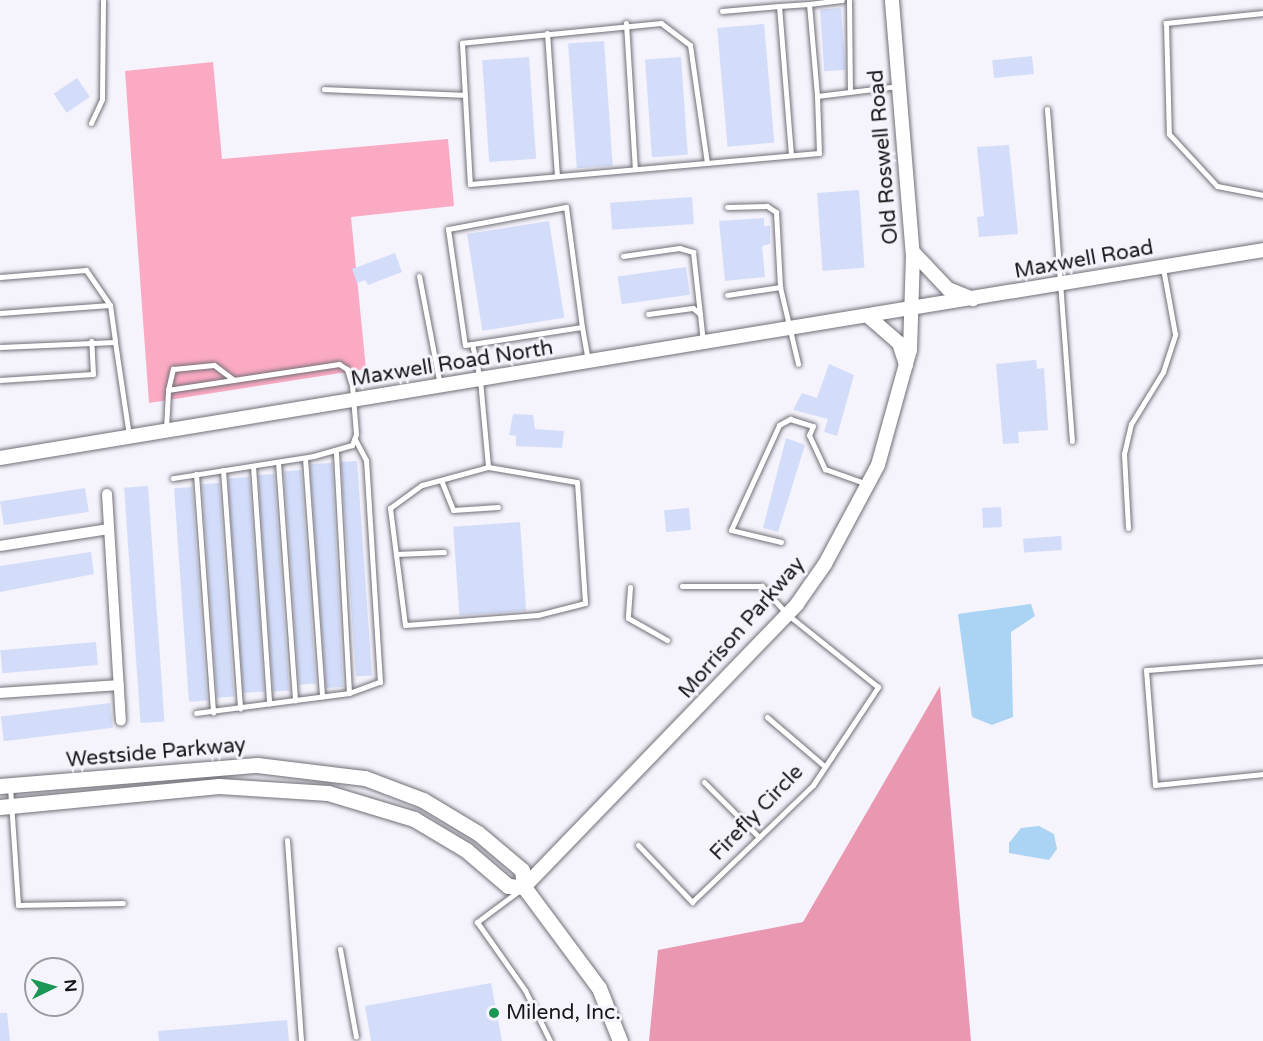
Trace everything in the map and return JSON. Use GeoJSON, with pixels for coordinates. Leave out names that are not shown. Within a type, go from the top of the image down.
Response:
{"type":"FeatureCollection","features":[{"type":"Feature","properties":{"kind":"main road","name":"Westside Parkway"},"geometry":{"type":"LineString","coordinates":[[5,785],[218,765],[294,768],[365,778],[454,816],[522,870],[524,887],[587,968],[617,1037]]}},
{"type":"Feature","properties":{"kind":"main road","name":"Westside Parkway"},"geometry":{"type":"LineString","coordinates":[[5,806],[219,786],[328,793],[414,819],[466,850],[508,886],[524,887]]}},
{"type":"Feature","properties":{"kind":"street","name":"Old Roswell Road"},"geometry":{"type":"LineString","coordinates":[[892,0],[913,252],[911,310]]}},
{"type":"Feature","properties":{"kind":"street","name":"Maxwell Road"},"geometry":{"type":"LineString","coordinates":[[911,310],[1263,250]]}},
{"type":"Feature","properties":{"kind":"street"},"geometry":{"type":"LineString","coordinates":[[913,252],[948,289],[975,300]]}},
{"type":"Feature","properties":{"kind":"street","name":"Maxwell Road North"},"geometry":{"type":"LineString","coordinates":[[0,458],[911,310]]}},
{"type":"Feature","properties":{"kind":"street","name":"Morrison Parkway"},"geometry":{"type":"LineString","coordinates":[[524,887],[788,614],[825,564],[868,484],[898,408],[906,367],[911,310]]}},
{"type":"Feature","properties":{"kind":"street"},"geometry":{"type":"LineString","coordinates":[[869,317],[899,343],[906,367]]}},
{"type":"Feature","properties":{"kind":"street"},"geometry":{"type":"LineString","coordinates":[[107,494],[121,722]]}},
{"type":"Feature","properties":{"kind":"street"},"geometry":{"type":"LineString","coordinates":[[0,546],[109,529]]}},
{"type":"Feature","properties":{"kind":"street"},"geometry":{"type":"LineString","coordinates":[[0,693],[119,685]]}},
{"type":"Feature","properties":{"kind":"lane"},"geometry":{"type":"LineString","coordinates":[[91,123],[102,99],[103,0]]}},
{"type":"Feature","properties":{"kind":"lane"},"geometry":{"type":"LineString","coordinates":[[722,11],[842,0]]}},
{"type":"Feature","properties":{"kind":"lane"},"geometry":{"type":"LineString","coordinates":[[849,0],[850,92]]}},
{"type":"Feature","properties":{"kind":"lane"},"geometry":{"type":"LineString","coordinates":[[707,163],[690,45],[661,23],[626,23],[462,43],[470,184],[707,163],[792,155],[819,153],[817,96],[809,4]]}},
{"type":"Feature","properties":{"kind":"lane"},"geometry":{"type":"LineString","coordinates":[[779,6],[792,155]]}},
{"type":"Feature","properties":{"kind":"lane"},"geometry":{"type":"LineString","coordinates":[[1263,13],[1166,23],[1169,134],[1217,186],[1263,195]]}},
{"type":"Feature","properties":{"kind":"lane"},"geometry":{"type":"LineString","coordinates":[[626,23],[635,169]]}},
{"type":"Feature","properties":{"kind":"lane"},"geometry":{"type":"LineString","coordinates":[[547,33],[557,176]]}},
{"type":"Feature","properties":{"kind":"lane"},"geometry":{"type":"LineString","coordinates":[[817,96],[900,86]]}},
{"type":"Feature","properties":{"kind":"lane"},"geometry":{"type":"LineString","coordinates":[[324,89],[465,95]]}},
{"type":"Feature","properties":{"kind":"lane"},"geometry":{"type":"LineString","coordinates":[[1047,109],[1063,285],[1072,441]]}},
{"type":"Feature","properties":{"kind":"lane"},"geometry":{"type":"LineString","coordinates":[[727,207],[767,206],[776,212],[780,287],[798,364]]}},
{"type":"Feature","properties":{"kind":"lane"},"geometry":{"type":"LineString","coordinates":[[582,327],[465,345],[448,229],[566,207],[588,363]]}},
{"type":"Feature","properties":{"kind":"lane"},"geometry":{"type":"LineString","coordinates":[[623,256],[679,248],[693,252],[703,344]]}},
{"type":"Feature","properties":{"kind":"lane"},"geometry":{"type":"LineString","coordinates":[[1128,528],[1124,454],[1131,424],[1163,372],[1175,334],[1163,268]]}},
{"type":"Feature","properties":{"kind":"lane"},"geometry":{"type":"LineString","coordinates":[[0,277],[86,270],[110,305],[129,437]]}},
{"type":"Feature","properties":{"kind":"lane"},"geometry":{"type":"LineString","coordinates":[[419,276],[440,387]]}},
{"type":"Feature","properties":{"kind":"lane"},"geometry":{"type":"LineString","coordinates":[[727,295],[780,287]]}},
{"type":"Feature","properties":{"kind":"lane"},"geometry":{"type":"LineString","coordinates":[[0,313],[110,305]]}},
{"type":"Feature","properties":{"kind":"lane"},"geometry":{"type":"LineString","coordinates":[[648,314],[693,308],[700,314]]}},
{"type":"Feature","properties":{"kind":"lane"},"geometry":{"type":"LineString","coordinates":[[0,347],[91,341],[115,342]]}},
{"type":"Feature","properties":{"kind":"lane"},"geometry":{"type":"LineString","coordinates":[[0,380],[93,374],[91,341]]}},
{"type":"Feature","properties":{"kind":"lane"},"geometry":{"type":"LineString","coordinates":[[472,344],[480,380],[488,467]]}},
{"type":"Feature","properties":{"kind":"lane"},"geometry":{"type":"LineString","coordinates":[[168,390],[339,364],[347,369],[354,401],[355,439],[366,460],[380,682],[350,693],[196,713]]}},
{"type":"Feature","properties":{"kind":"lane"},"geometry":{"type":"LineString","coordinates":[[165,431],[168,390],[173,369],[214,365],[234,380]]}},
{"type":"Feature","properties":{"kind":"lane"},"geometry":{"type":"LineString","coordinates":[[781,542],[731,530],[779,425],[790,419],[813,426],[809,435],[825,469],[868,484]]}},
{"type":"Feature","properties":{"kind":"lane"},"geometry":{"type":"LineString","coordinates":[[173,478],[336,452],[355,439]]}},
{"type":"Feature","properties":{"kind":"lane"},"geometry":{"type":"LineString","coordinates":[[336,452],[350,693]]}},
{"type":"Feature","properties":{"kind":"lane"},"geometry":{"type":"LineString","coordinates":[[305,458],[322,696]]}},
{"type":"Feature","properties":{"kind":"lane"},"geometry":{"type":"LineString","coordinates":[[278,462],[295,700]]}},
{"type":"Feature","properties":{"kind":"lane"},"geometry":{"type":"LineString","coordinates":[[253,465],[269,704]]}},
{"type":"Feature","properties":{"kind":"lane"},"geometry":{"type":"LineString","coordinates":[[488,467],[577,482],[585,603],[538,615],[405,625],[390,508],[422,485],[441,480],[488,467]]}},
{"type":"Feature","properties":{"kind":"lane"},"geometry":{"type":"LineString","coordinates":[[223,470],[240,708]]}},
{"type":"Feature","properties":{"kind":"lane"},"geometry":{"type":"LineString","coordinates":[[196,474],[213,712]]}},
{"type":"Feature","properties":{"kind":"lane"},"geometry":{"type":"LineString","coordinates":[[441,480],[453,510],[498,507]]}},
{"type":"Feature","properties":{"kind":"lane"},"geometry":{"type":"LineString","coordinates":[[396,554],[444,552]]}},
{"type":"Feature","properties":{"kind":"lane"},"geometry":{"type":"LineString","coordinates":[[630,586],[628,618],[667,640]]}},
{"type":"Feature","properties":{"kind":"lane","name":"Firefly Circle"},"geometry":{"type":"LineString","coordinates":[[638,845],[692,902],[813,784],[823,765],[878,687],[788,614],[762,586],[682,586]]}},
{"type":"Feature","properties":{"kind":"lane"},"geometry":{"type":"LineString","coordinates":[[1263,661],[1146,670],[1155,784],[1263,774]]}},
{"type":"Feature","properties":{"kind":"lane"},"geometry":{"type":"LineString","coordinates":[[767,717],[823,765]]}},
{"type":"Feature","properties":{"kind":"lane"},"geometry":{"type":"LineString","coordinates":[[704,782],[759,837]]}},
{"type":"Feature","properties":{"kind":"lane"},"geometry":{"type":"LineString","coordinates":[[5,785],[5,806],[18,905],[123,903]]}},
{"type":"Feature","properties":{"kind":"lane"},"geometry":{"type":"LineString","coordinates":[[287,840],[301,1041]]}},
{"type":"Feature","properties":{"kind":"lane"},"geometry":{"type":"LineString","coordinates":[[524,887],[477,922],[525,990],[550,1041]]}},
{"type":"Feature","properties":{"kind":"lane"},"geometry":{"type":"LineString","coordinates":[[340,949],[356,1037]]}},
{"type":"Feature","properties":{"kind":"shaded area"},"geometry":{"type":"Polygon","coordinates":[[[213,62],[222,159],[448,139],[454,206],[351,217],[366,369],[149,403],[125,71],[213,62]]]}},
{"type":"Feature","properties":{"kind":"shaded area"},"geometry":{"type":"Polygon","coordinates":[[[940,686],[971,1041],[649,1041],[658,950],[803,922],[940,686]]]}},
{"type":"Feature","properties":{"kind":"water"},"geometry":{"type":"Polygon","coordinates":[[[1031,604],[1035,616],[1011,632],[1013,717],[992,725],[972,717],[958,614],[1031,604]]]}},
{"type":"Feature","properties":{"kind":"water"},"geometry":{"type":"Polygon","coordinates":[[[1039,826],[1054,834],[1057,849],[1049,860],[1009,853],[1009,843],[1021,828],[1039,826]]]}},
{"type":"Feature","properties":{"kind":"building"},"geometry":{"type":"Polygon","coordinates":[[[841,8],[845,70],[824,71],[820,9],[841,8]]]}},
{"type":"Feature","properties":{"kind":"building"},"geometry":{"type":"Polygon","coordinates":[[[764,24],[774,143],[728,147],[717,28],[764,24]]]}},
{"type":"Feature","properties":{"kind":"building"},"geometry":{"type":"Polygon","coordinates":[[[604,41],[613,166],[577,168],[568,44],[604,41]]]}},
{"type":"Feature","properties":{"kind":"building"},"geometry":{"type":"Polygon","coordinates":[[[1032,56],[1034,74],[994,78],[992,60],[1032,56]]]}},
{"type":"Feature","properties":{"kind":"building"},"geometry":{"type":"Polygon","coordinates":[[[529,57],[536,159],[489,162],[482,60],[529,57]]]}},
{"type":"Feature","properties":{"kind":"building"},"geometry":{"type":"Polygon","coordinates":[[[681,57],[688,155],[652,157],[645,60],[681,57]]]}},
{"type":"Feature","properties":{"kind":"building"},"geometry":{"type":"Polygon","coordinates":[[[77,78],[90,97],[67,113],[54,94],[77,78]]]}},
{"type":"Feature","properties":{"kind":"building"},"geometry":{"type":"Polygon","coordinates":[[[1009,145],[1018,234],[979,237],[977,217],[984,216],[977,147],[1009,145]]]}},
{"type":"Feature","properties":{"kind":"building"},"geometry":{"type":"Polygon","coordinates":[[[859,190],[864,268],[823,271],[817,193],[859,190]]]}},
{"type":"Feature","properties":{"kind":"building"},"geometry":{"type":"Polygon","coordinates":[[[692,197],[694,224],[612,230],[610,203],[692,197]]]}},
{"type":"Feature","properties":{"kind":"building"},"geometry":{"type":"Polygon","coordinates":[[[764,218],[764,226],[770,226],[770,244],[762,246],[765,277],[725,281],[719,221],[764,218]]]}},
{"type":"Feature","properties":{"kind":"building"},"geometry":{"type":"Polygon","coordinates":[[[549,221],[564,318],[482,331],[467,234],[549,221]]]}},
{"type":"Feature","properties":{"kind":"building"},"geometry":{"type":"Polygon","coordinates":[[[395,253],[402,272],[368,285],[365,280],[357,283],[352,269],[395,253]]]}},
{"type":"Feature","properties":{"kind":"building"},"geometry":{"type":"Polygon","coordinates":[[[686,267],[690,295],[622,304],[618,277],[686,267]]]}},
{"type":"Feature","properties":{"kind":"building"},"geometry":{"type":"Polygon","coordinates":[[[1036,360],[1037,369],[1044,368],[1048,430],[1018,432],[1019,443],[1003,444],[996,364],[1036,360]]]}},
{"type":"Feature","properties":{"kind":"building"},"geometry":{"type":"Polygon","coordinates":[[[829,364],[854,375],[837,436],[824,432],[828,419],[793,410],[802,393],[817,398],[829,364]]]}},
{"type":"Feature","properties":{"kind":"building"},"geometry":{"type":"Polygon","coordinates":[[[513,414],[533,415],[535,429],[564,431],[562,448],[516,446],[516,436],[509,435],[513,414]]]}},
{"type":"Feature","properties":{"kind":"building"},"geometry":{"type":"Polygon","coordinates":[[[786,438],[805,445],[778,532],[763,528],[786,438]]]}},
{"type":"Feature","properties":{"kind":"building"},"geometry":{"type":"Polygon","coordinates":[[[357,461],[372,675],[356,677],[341,462],[357,461]]]}},
{"type":"Feature","properties":{"kind":"building"},"geometry":{"type":"Polygon","coordinates":[[[332,463],[343,687],[326,688],[310,464],[332,463]]]}},
{"type":"Feature","properties":{"kind":"building"},"geometry":{"type":"Polygon","coordinates":[[[301,470],[316,683],[299,685],[284,471],[301,470]]]}},
{"type":"Feature","properties":{"kind":"building"},"geometry":{"type":"Polygon","coordinates":[[[274,474],[289,690],[273,692],[258,475],[274,474]]]}},
{"type":"Feature","properties":{"kind":"building"},"geometry":{"type":"Polygon","coordinates":[[[249,477],[264,691],[243,693],[228,478],[249,477]]]}},
{"type":"Feature","properties":{"kind":"building"},"geometry":{"type":"Polygon","coordinates":[[[219,483],[234,696],[217,698],[202,484],[219,483]]]}},
{"type":"Feature","properties":{"kind":"building"},"geometry":{"type":"Polygon","coordinates":[[[148,486],[164,721],[141,723],[124,488],[148,486]]]}},
{"type":"Feature","properties":{"kind":"building"},"geometry":{"type":"Polygon","coordinates":[[[192,487],[207,700],[189,702],[174,488],[192,487]]]}},
{"type":"Feature","properties":{"kind":"building"},"geometry":{"type":"Polygon","coordinates":[[[85,488],[89,512],[4,525],[0,501],[85,488]]]}},
{"type":"Feature","properties":{"kind":"building"},"geometry":{"type":"Polygon","coordinates":[[[1001,507],[1002,527],[983,528],[982,508],[1001,507]]]}},
{"type":"Feature","properties":{"kind":"building"},"geometry":{"type":"Polygon","coordinates":[[[689,508],[691,530],[666,532],[664,510],[689,508]]]}},
{"type":"Feature","properties":{"kind":"building"},"geometry":{"type":"Polygon","coordinates":[[[520,522],[526,611],[459,615],[453,527],[520,522]]]}},
{"type":"Feature","properties":{"kind":"building"},"geometry":{"type":"Polygon","coordinates":[[[1061,536],[1062,550],[1024,553],[1023,539],[1061,536]]]}},
{"type":"Feature","properties":{"kind":"building"},"geometry":{"type":"Polygon","coordinates":[[[91,552],[94,574],[0,592],[0,566],[91,552]]]}},
{"type":"Feature","properties":{"kind":"building"},"geometry":{"type":"Polygon","coordinates":[[[96,642],[98,665],[2,673],[0,650],[96,642]]]}},
{"type":"Feature","properties":{"kind":"building"},"geometry":{"type":"Polygon","coordinates":[[[110,703],[113,728],[4,741],[1,716],[110,703]]]}},
{"type":"Feature","properties":{"kind":"building"},"geometry":{"type":"Polygon","coordinates":[[[491,983],[502,1041],[371,1041],[365,1006],[491,983]]]}},
{"type":"Feature","properties":{"kind":"building"},"geometry":{"type":"Polygon","coordinates":[[[0,1013],[7,1013],[10,1041],[0,1041],[0,1013]]]}},
{"type":"Feature","properties":{"kind":"building"},"geometry":{"type":"Polygon","coordinates":[[[287,1020],[289,1041],[159,1041],[158,1031],[287,1020]]]}},
{"type":"Feature","properties":{"kind":"place","name":"Milend, Inc."},"geometry":{"type":"Point","coordinates":[494,1013]}}]}
